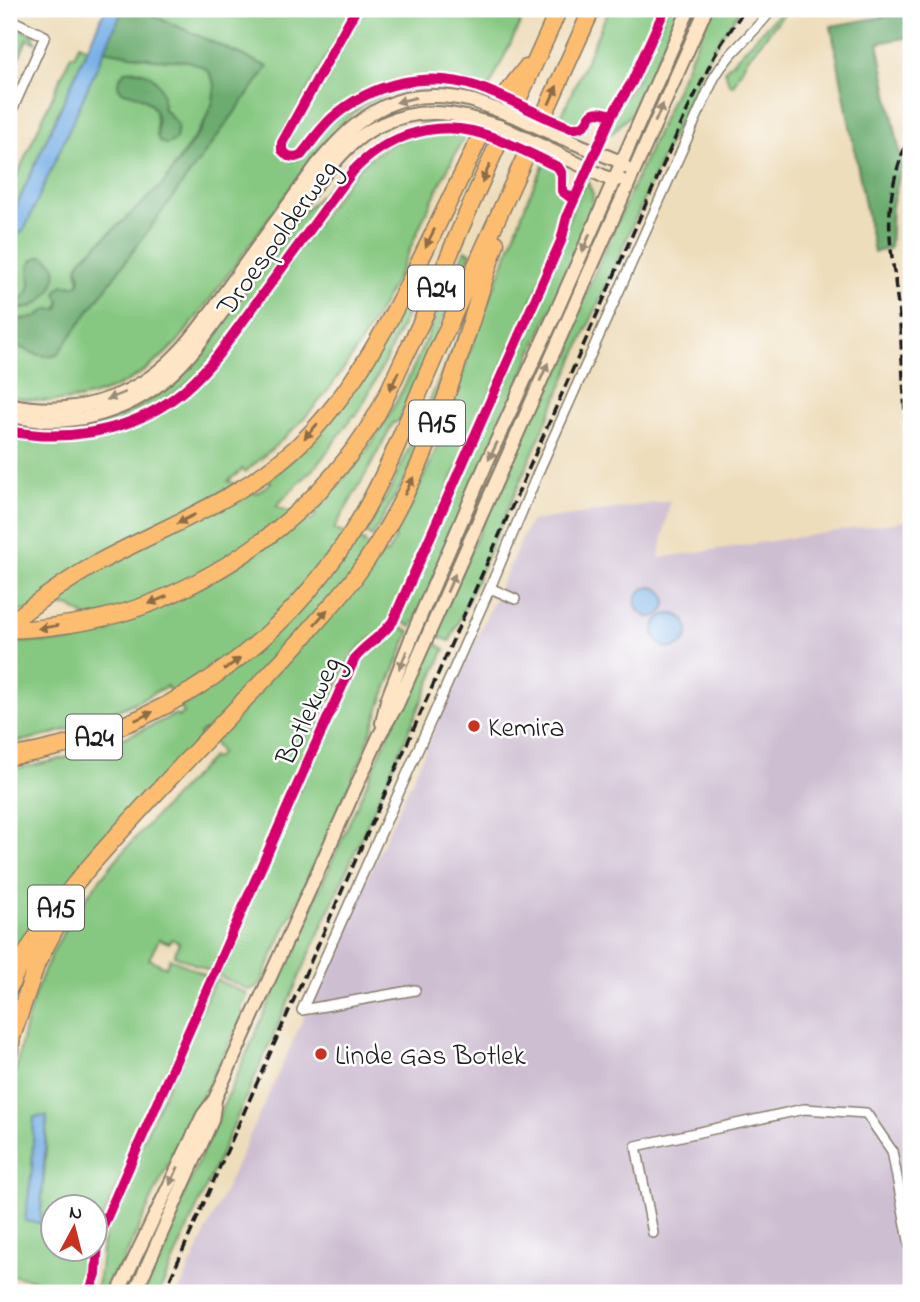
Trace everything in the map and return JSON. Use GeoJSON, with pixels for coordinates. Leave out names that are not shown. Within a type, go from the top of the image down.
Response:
{"type":"FeatureCollection","features":[{"type":"Feature","properties":{"kind":"highway","name":"A24"},"geometry":{"type":"LineString","coordinates":[[9,631],[86,621],[152,603],[225,567],[258,545],[318,493],[356,447],[387,397],[559,9]]}},
{"type":"Feature","properties":{"kind":"highway","name":"A24"},"geometry":{"type":"LineString","coordinates":[[9,757],[82,741],[115,729],[174,701],[208,681],[272,632],[322,575],[364,512],[395,449],[592,9]]}},
{"type":"Feature","properties":{"kind":"highway","name":"A24"},"geometry":{"type":"LineString","coordinates":[[9,624],[99,562],[212,506],[246,486],[271,469],[308,436],[365,361],[392,314],[494,111],[544,44]]}},
{"type":"Feature","properties":{"kind":"highway","name":"A15"},"geometry":{"type":"LineString","coordinates":[[9,988],[25,956],[74,884],[344,592],[376,546],[429,446],[516,180]]}},
{"type":"Feature","properties":{"kind":"highway","name":"A15"},"geometry":{"type":"LineString","coordinates":[[9,1055],[12,1037],[37,963],[66,909],[116,836]]}},
{"type":"Feature","properties":{"kind":"main road"},"geometry":{"type":"LineString","coordinates":[[380,734],[387,700],[414,631],[689,9]]}},
{"type":"Feature","properties":{"kind":"main road"},"geometry":{"type":"LineString","coordinates":[[118,1293],[203,1115],[215,1099],[380,734],[397,705],[706,9]]}},
{"type":"Feature","properties":{"kind":"main road","name":"Droespolderweg"},"geometry":{"type":"LineString","coordinates":[[9,404],[48,409],[82,406],[121,394],[160,370],[192,338],[317,165],[339,139],[373,112],[408,98],[428,96],[473,101],[621,162],[632,175]]}},
{"type":"Feature","properties":{"kind":"main road","name":"Droespolderweg"},"geometry":{"type":"LineString","coordinates":[[9,415],[55,421],[88,418],[144,396],[169,377],[195,348],[337,158],[377,126],[428,113],[466,117],[499,126],[613,181]]}},
{"type":"Feature","properties":{"kind":"main road"},"geometry":{"type":"LineString","coordinates":[[613,181],[632,175]]}},
{"type":"Feature","properties":{"kind":"main road"},"geometry":{"type":"LineString","coordinates":[[135,1293],[212,1120],[215,1099]]}},
{"type":"Feature","properties":{"kind":"street"},"geometry":{"type":"LineString","coordinates":[[415,990],[302,1010],[714,78],[729,55],[772,9]]}},
{"type":"Feature","properties":{"kind":"street"},"geometry":{"type":"LineString","coordinates":[[9,19],[45,36],[9,117]]}},
{"type":"Feature","properties":{"kind":"street"},"geometry":{"type":"LineString","coordinates":[[490,588],[515,599]]}},
{"type":"Feature","properties":{"kind":"street"},"geometry":{"type":"LineString","coordinates":[[653,1233],[636,1146],[804,1109],[853,1112],[866,1113],[892,1151],[911,1251]]}},
{"type":"Feature","properties":{"kind":"shaded area"},"geometry":{"type":"Polygon","coordinates":[[[911,166],[911,302],[901,258],[904,190],[911,166]]]}},
{"type":"Feature","properties":{"kind":"shaded area"},"geometry":{"type":"Polygon","coordinates":[[[670,501],[659,558],[911,520],[911,1293],[178,1293],[530,521],[670,501]]]}},
{"type":"Feature","properties":{"kind":"green space"},"geometry":{"type":"Polygon","coordinates":[[[123,9],[144,9],[145,12],[268,67],[57,355],[39,355],[9,342],[9,321],[36,317],[48,309],[58,309],[58,289],[63,285],[79,284],[77,267],[81,260],[163,184],[202,128],[213,102],[215,85],[209,72],[203,67],[188,61],[153,59],[104,50],[123,9]]]}},
{"type":"Feature","properties":{"kind":"green space"},"geometry":{"type":"Polygon","coordinates":[[[144,9],[305,9],[304,12],[307,9],[353,9],[280,140],[282,154],[292,160],[301,158],[332,121],[348,108],[382,91],[420,83],[439,83],[478,90],[476,96],[437,91],[437,88],[400,91],[382,96],[352,114],[319,149],[179,340],[143,372],[102,392],[81,398],[58,401],[9,396],[9,342],[38,355],[268,67],[145,12],[144,9]]]}},
{"type":"Feature","properties":{"kind":"green space"},"geometry":{"type":"Polygon","coordinates":[[[359,9],[527,9],[489,88],[453,79],[423,77],[381,85],[345,105],[300,153],[290,155],[285,149],[285,142],[359,9]]]}},
{"type":"Feature","properties":{"kind":"green space"},"geometry":{"type":"Polygon","coordinates":[[[609,9],[662,9],[629,82],[611,110],[595,108],[582,122],[571,124],[560,119],[609,9]]]}},
{"type":"Feature","properties":{"kind":"green space"},"geometry":{"type":"Polygon","coordinates":[[[667,9],[680,9],[630,117],[605,136],[619,105],[634,83],[667,9]]]}},
{"type":"Feature","properties":{"kind":"green space"},"geometry":{"type":"Polygon","coordinates":[[[712,9],[741,9],[708,58],[667,147],[450,641],[433,635],[712,9]]]}},
{"type":"Feature","properties":{"kind":"green space"},"geometry":{"type":"Polygon","coordinates":[[[783,9],[788,9],[747,59],[733,86],[729,84],[725,70],[783,9]]]}},
{"type":"Feature","properties":{"kind":"green space"},"geometry":{"type":"Polygon","coordinates":[[[911,12],[911,37],[878,43],[902,164],[892,206],[890,249],[874,252],[831,26],[911,12]]]}},
{"type":"Feature","properties":{"kind":"green space"},"geometry":{"type":"Polygon","coordinates":[[[9,23],[33,35],[36,43],[27,39],[9,81],[9,23]]]}},
{"type":"Feature","properties":{"kind":"green space"},"geometry":{"type":"Polygon","coordinates":[[[79,44],[87,48],[9,219],[9,175],[16,178],[71,55],[74,56],[79,44]]]}},
{"type":"Feature","properties":{"kind":"green space"},"geometry":{"type":"Polygon","coordinates":[[[104,50],[192,62],[204,67],[212,76],[214,99],[209,112],[163,183],[79,263],[77,270],[80,281],[76,286],[66,285],[59,298],[58,309],[48,309],[36,317],[9,321],[9,295],[16,264],[14,254],[9,251],[9,238],[25,228],[104,50]],[[134,70],[122,91],[143,97],[155,109],[157,136],[178,125],[163,108],[156,83],[140,71],[134,70]]]}},
{"type":"Feature","properties":{"kind":"green space"},"geometry":{"type":"Polygon","coordinates":[[[125,71],[142,72],[159,85],[163,108],[178,125],[174,141],[165,144],[158,139],[156,114],[150,103],[120,89],[119,81],[125,71]]]}},
{"type":"Feature","properties":{"kind":"green space"},"geometry":{"type":"Polygon","coordinates":[[[420,124],[463,124],[461,127],[431,127],[403,134],[377,147],[354,166],[218,351],[175,393],[151,409],[125,421],[97,429],[39,433],[9,428],[9,423],[62,428],[88,425],[135,409],[157,395],[196,358],[299,216],[321,195],[346,164],[381,138],[420,124]]]}},
{"type":"Feature","properties":{"kind":"green space"},"geometry":{"type":"Polygon","coordinates":[[[443,131],[465,135],[391,289],[342,371],[310,412],[256,463],[245,472],[242,469],[228,481],[257,493],[300,452],[415,284],[419,287],[405,320],[356,416],[354,415],[318,464],[276,506],[311,521],[316,515],[314,512],[364,453],[392,410],[465,250],[471,253],[399,421],[393,423],[334,529],[387,554],[441,438],[481,319],[544,164],[558,171],[559,192],[570,203],[560,237],[388,623],[349,661],[212,972],[174,955],[179,943],[172,939],[169,943],[159,939],[149,959],[166,967],[170,958],[210,977],[108,1207],[108,1194],[42,1194],[47,1117],[34,1117],[26,1221],[38,1223],[38,1264],[93,1264],[86,1288],[83,1290],[9,1275],[11,1104],[22,1040],[41,979],[64,931],[102,877],[212,757],[215,759],[221,753],[204,730],[9,977],[9,770],[95,749],[184,713],[167,686],[90,722],[50,735],[9,743],[9,642],[68,642],[109,632],[69,606],[9,612],[9,433],[38,437],[96,434],[149,416],[173,401],[196,383],[217,361],[358,168],[379,151],[415,136],[443,131]]]}},
{"type":"Feature","properties":{"kind":"green space"},"geometry":{"type":"Polygon","coordinates":[[[586,179],[593,194],[591,218],[412,627],[396,618],[561,248],[570,215],[586,179]]]}},
{"type":"Feature","properties":{"kind":"green space"},"geometry":{"type":"Polygon","coordinates":[[[43,256],[54,266],[54,283],[46,297],[25,309],[18,309],[17,304],[29,289],[29,265],[31,261],[43,256]]]}},
{"type":"Feature","properties":{"kind":"green space"},"geometry":{"type":"Polygon","coordinates":[[[465,321],[421,450],[372,537],[366,533],[392,486],[465,321]]]}},
{"type":"Feature","properties":{"kind":"green space"},"geometry":{"type":"Polygon","coordinates":[[[394,625],[410,631],[363,755],[259,986],[249,990],[217,975],[355,664],[362,654],[394,625]]]}},
{"type":"Feature","properties":{"kind":"green space"},"geometry":{"type":"Polygon","coordinates":[[[430,641],[445,649],[159,1293],[140,1293],[430,641]]]}},
{"type":"Feature","properties":{"kind":"green space"},"geometry":{"type":"Polygon","coordinates":[[[215,979],[247,994],[240,1010],[245,1013],[174,1151],[109,1292],[94,1293],[100,1264],[108,1264],[108,1219],[215,979]]]}},
{"type":"Feature","properties":{"kind":"water"},"geometry":{"type":"Polygon","coordinates":[[[105,9],[123,9],[25,228],[9,238],[9,219],[105,9]]]}},
{"type":"Feature","properties":{"kind":"water"},"geometry":{"type":"Polygon","coordinates":[[[651,587],[662,591],[666,602],[662,613],[651,617],[640,613],[636,602],[640,591],[651,587]]]}},
{"type":"Feature","properties":{"kind":"water"},"geometry":{"type":"Polygon","coordinates":[[[671,614],[683,619],[688,631],[683,643],[671,648],[659,643],[654,631],[659,619],[671,614]]]}},
{"type":"Feature","properties":{"kind":"water"},"geometry":{"type":"Polygon","coordinates":[[[47,1116],[42,1194],[38,1194],[38,1223],[25,1221],[32,1170],[34,1117],[47,1116]]]}},
{"type":"Feature","properties":{"kind":"railway"},"geometry":{"type":"LineString","coordinates":[[164,1293],[687,111],[719,47],[745,9]]}},
{"type":"Feature","properties":{"kind":"railway"},"geometry":{"type":"LineString","coordinates":[[897,289],[891,248],[890,210],[896,173],[911,133]]}},
{"type":"Feature","properties":{"kind":"railway"},"geometry":{"type":"LineString","coordinates":[[895,280],[900,323],[911,522]]}},
{"type":"Feature","properties":{"kind":"cycle path"},"geometry":{"type":"LineString","coordinates":[[356,9],[282,143],[282,150],[288,156],[301,155],[332,118],[364,96],[382,88],[420,80],[459,82],[478,87],[571,128],[584,125],[595,113],[612,115]]}},
{"type":"Feature","properties":{"kind":"cycle path","name":"Botlekweg"},"geometry":{"type":"LineString","coordinates":[[89,1293],[96,1274],[98,1242],[102,1228],[308,761],[355,658],[393,621],[561,241],[568,213],[612,115],[632,82],[665,9]]}},
{"type":"Feature","properties":{"kind":"cycle path"},"geometry":{"type":"LineString","coordinates":[[9,431],[49,435],[91,432],[131,422],[174,398],[218,355],[353,171],[378,150],[407,135],[455,129],[494,138],[558,167],[562,174],[562,191],[574,200]]}},
{"type":"Feature","properties":{"kind":"place","name":"Kemira"},"geometry":{"type":"Point","coordinates":[474,726]}},
{"type":"Feature","properties":{"kind":"place","name":"Linde Gas Botlek"},"geometry":{"type":"Point","coordinates":[321,1054]}}]}
